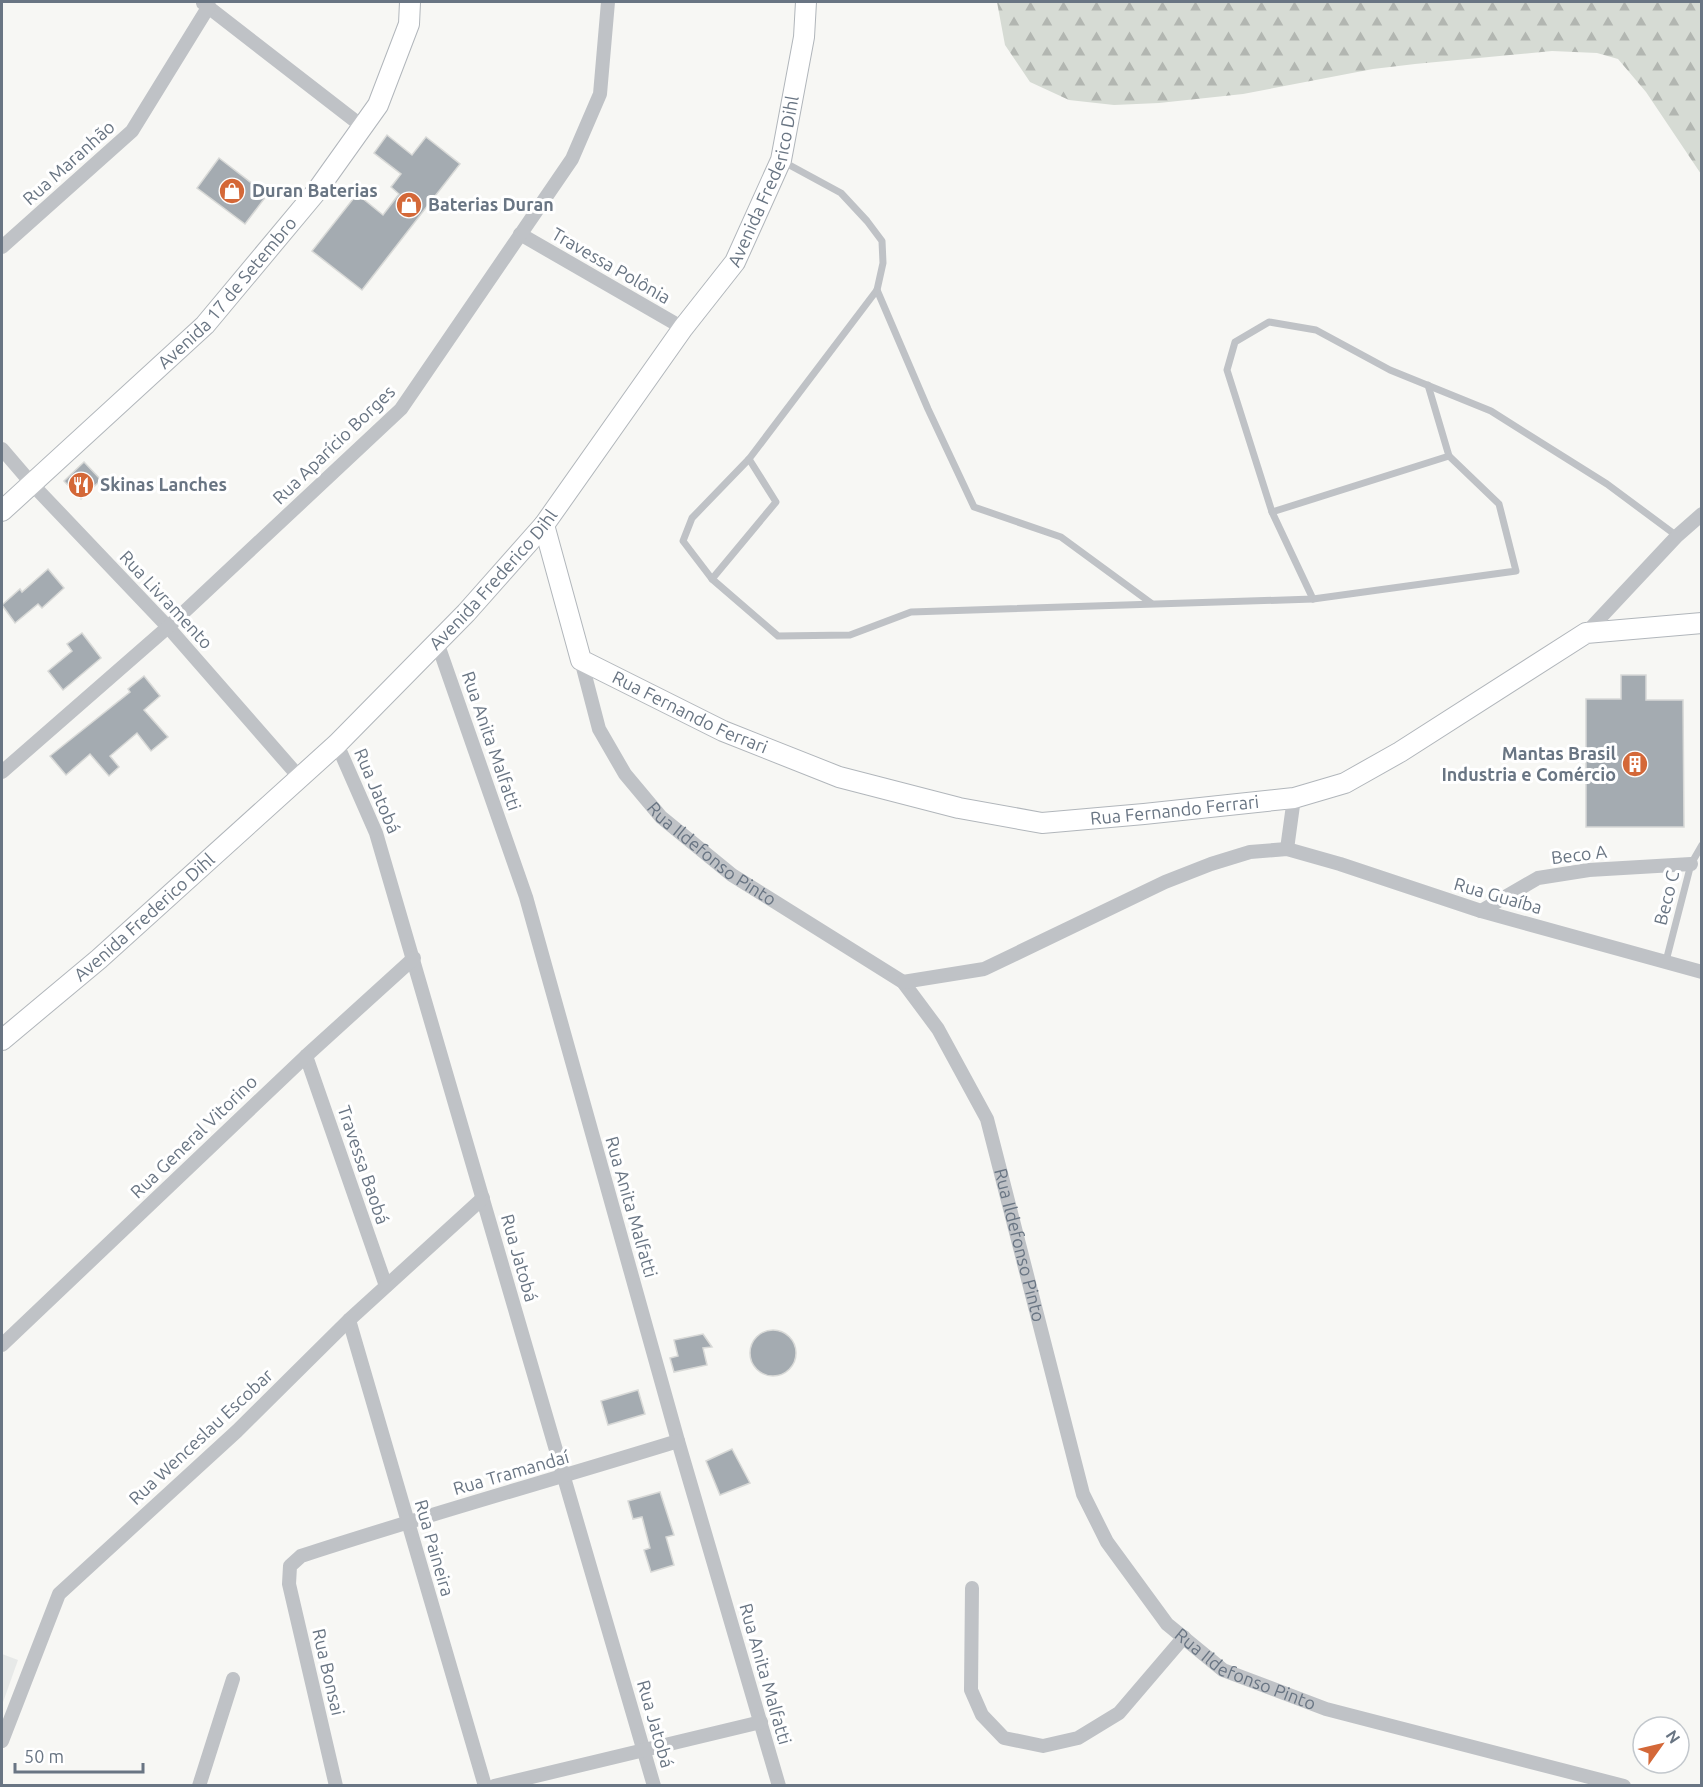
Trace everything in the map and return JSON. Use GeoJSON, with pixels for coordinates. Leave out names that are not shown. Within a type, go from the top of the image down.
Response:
{"type":"FeatureCollection","features":[{"type":"Feature","properties":{"kind":"main road","name":"Avenida 17 de Setembro"},"geometry":{"type":"LineString","coordinates":[[2,511],[205,325],[316,192],[378,105],[409,24],[410,2]]}},
{"type":"Feature","properties":{"kind":"main road","name":"Avenida Frederico Dihl"},"geometry":{"type":"LineString","coordinates":[[2,1040],[99,959],[337,744],[437,642],[544,525],[683,328],[735,262],[781,160],[804,37],[806,2]]}},
{"type":"Feature","properties":{"kind":"main road","name":"Rua Ildefonso Pinto"},"geometry":{"type":"LineString","coordinates":[[544,525],[581,660]]}},
{"type":"Feature","properties":{"kind":"main road"},"geometry":{"type":"LineString","coordinates":[[1586,633],[1701,623]]}},
{"type":"Feature","properties":{"kind":"main road","name":"Rua Fernando Ferrari"},"geometry":{"type":"LineString","coordinates":[[581,660],[723,731],[829,773],[959,808],[1042,823],[1294,798],[1345,783],[1391,757],[1586,633]]}},
{"type":"Feature","properties":{"kind":"street","name":"Rua Aparício Borges"},"geometry":{"type":"LineString","coordinates":[[2,772],[168,627],[401,409],[572,159],[600,94],[608,2]]}},
{"type":"Feature","properties":{"kind":"street"},"geometry":{"type":"LineString","coordinates":[[205,4],[363,127]]}},
{"type":"Feature","properties":{"kind":"street","name":"Rua Maranhão"},"geometry":{"type":"LineString","coordinates":[[2,248],[132,131],[205,4]]}},
{"type":"Feature","properties":{"kind":"street","name":"Travessa Polônia"},"geometry":{"type":"LineString","coordinates":[[520,234],[683,328]]}},
{"type":"Feature","properties":{"kind":"street","name":"Rua Livramento"},"geometry":{"type":"LineString","coordinates":[[2,449],[32,484],[168,627],[300,778]]}},
{"type":"Feature","properties":{"kind":"street","name":"Rua Fernando Ferrari"},"geometry":{"type":"LineString","coordinates":[[1586,633],[1677,536],[1701,514]]}},
{"type":"Feature","properties":{"kind":"street","name":"Rua Anita Malfatti"},"geometry":{"type":"LineString","coordinates":[[437,642],[526,897],[678,1442],[779,1785]]}},
{"type":"Feature","properties":{"kind":"street","name":"Rua Ildefonso Pinto"},"geometry":{"type":"LineString","coordinates":[[581,660],[599,729],[625,774],[661,817],[732,875],[903,982],[938,1029],[987,1119],[1083,1494],[1107,1542],[1167,1624],[1223,1670],[1326,1709],[1624,1785]]}},
{"type":"Feature","properties":{"kind":"street","name":"Rua Jatobá"},"geometry":{"type":"LineString","coordinates":[[337,744],[376,833],[654,1785]]}},
{"type":"Feature","properties":{"kind":"street"},"geometry":{"type":"LineString","coordinates":[[1287,849],[1294,798]]}},
{"type":"Feature","properties":{"kind":"street","name":"Rua Guaíba"},"geometry":{"type":"LineString","coordinates":[[903,982],[984,969],[1165,882],[1250,852],[1287,849],[1340,864],[1481,911],[1701,972]]}},
{"type":"Feature","properties":{"kind":"street","name":"Beco A"},"geometry":{"type":"LineString","coordinates":[[1481,911],[1538,878],[1589,870],[1691,864]]}},
{"type":"Feature","properties":{"kind":"street","name":"Rua General Vitorino"},"geometry":{"type":"LineString","coordinates":[[2,1345],[306,1056],[414,958]]}},
{"type":"Feature","properties":{"kind":"street","name":"Travessa Baobá"},"geometry":{"type":"LineString","coordinates":[[306,1056],[386,1286]]}},
{"type":"Feature","properties":{"kind":"street","name":"Rua Wenceslau Escobar"},"geometry":{"type":"LineString","coordinates":[[2,1741],[58,1594],[237,1431],[349,1320],[483,1198]]}},
{"type":"Feature","properties":{"kind":"street","name":"Rua Paineira"},"geometry":{"type":"LineString","coordinates":[[349,1320],[484,1785]]}},
{"type":"Feature","properties":{"kind":"street","name":"Rua Tramandaí"},"geometry":{"type":"LineString","coordinates":[[290,1566],[301,1556],[408,1521],[678,1442]]}},
{"type":"Feature","properties":{"kind":"street","name":"Rua Bonsai"},"geometry":{"type":"LineString","coordinates":[[290,1566],[289,1584],[336,1785]]}},
{"type":"Feature","properties":{"kind":"street"},"geometry":{"type":"LineString","coordinates":[[972,1588],[971,1690],[982,1715],[1004,1737],[1014,1740],[1043,1746],[1078,1738],[1119,1713],[1184,1637]]}},
{"type":"Feature","properties":{"kind":"street"},"geometry":{"type":"LineString","coordinates":[[198,1785],[233,1679]]}},
{"type":"Feature","properties":{"kind":"street"},"geometry":{"type":"LineString","coordinates":[[494,1785],[761,1722]]}},
{"type":"Feature","properties":{"kind":"lane"},"geometry":{"type":"LineString","coordinates":[[781,160],[841,193],[867,221],[882,242],[883,263],[877,290],[749,459],[692,518],[683,541],[712,579],[777,636],[850,635],[911,612],[1313,599],[1516,571],[1499,504],[1449,456],[1428,385]]}},
{"type":"Feature","properties":{"kind":"lane"},"geometry":{"type":"LineString","coordinates":[[877,290],[928,409],[974,507],[1060,537],[1152,604]]}},
{"type":"Feature","properties":{"kind":"lane"},"geometry":{"type":"LineString","coordinates":[[1313,599],[1272,512],[1227,370],[1235,342],[1269,322],[1316,330],[1390,370],[1491,411],[1607,484],[1677,536]]}},
{"type":"Feature","properties":{"kind":"lane"},"geometry":{"type":"LineString","coordinates":[[1272,512],[1449,456]]}},
{"type":"Feature","properties":{"kind":"lane"},"geometry":{"type":"LineString","coordinates":[[712,579],[776,502],[749,459]]}},
{"type":"Feature","properties":{"kind":"lane","name":"Beco C"},"geometry":{"type":"LineString","coordinates":[[1666,961],[1691,864],[1701,845]]}},
{"type":"Feature","properties":{"kind":"shaded area"},"geometry":{"type":"Polygon","coordinates":[[[2,1654],[18,1660],[2,1705],[2,1654]]]}},
{"type":"Feature","properties":{"kind":"green space"},"geometry":{"type":"Polygon","coordinates":[[[997,2],[1701,2],[1701,174],[1646,92],[1618,59],[1597,53],[1552,51],[1415,64],[1373,69],[1243,94],[1159,103],[1114,105],[1069,100],[1030,82],[1005,45],[997,2]]]}},
{"type":"Feature","properties":{"kind":"building","name":"Baterias Duran"},"geometry":{"type":"Polygon","coordinates":[[[387,135],[412,155],[426,137],[460,164],[362,290],[312,251],[357,194],[383,215],[399,194],[391,187],[401,174],[374,153],[387,135]]]}},
{"type":"Feature","properties":{"kind":"building","name":"Duran Baterias"},"geometry":{"type":"Polygon","coordinates":[[[219,158],[267,195],[245,224],[197,188],[219,158]]]}},
{"type":"Feature","properties":{"kind":"building","name":"Skinas Lanches"},"geometry":{"type":"Polygon","coordinates":[[[84,462],[101,480],[81,499],[64,481],[84,462]]]}},
{"type":"Feature","properties":{"kind":"building"},"geometry":{"type":"Polygon","coordinates":[[[48,569],[64,588],[42,608],[38,604],[15,623],[2,605],[20,589],[22,592],[48,569]]]}},
{"type":"Feature","properties":{"kind":"building"},"geometry":{"type":"Polygon","coordinates":[[[82,633],[101,658],[63,690],[48,671],[72,651],[67,644],[82,633]]]}},
{"type":"Feature","properties":{"kind":"building","name":"Mantas Brasil Industria e Comércio"},"geometry":{"type":"Polygon","coordinates":[[[1621,675],[1646,675],[1646,700],[1683,700],[1684,827],[1586,827],[1586,699],[1621,699],[1621,675]]]}},
{"type":"Feature","properties":{"kind":"building"},"geometry":{"type":"Polygon","coordinates":[[[144,676],[160,696],[144,710],[168,737],[151,751],[137,733],[110,756],[119,767],[109,776],[90,754],[66,775],[50,756],[130,692],[128,689],[144,676]]]}},
{"type":"Feature","properties":{"kind":"building"},"geometry":{"type":"Polygon","coordinates":[[[773,1330],[789,1337],[796,1353],[789,1369],[773,1376],[757,1369],[750,1353],[757,1337],[773,1330]]]}},
{"type":"Feature","properties":{"kind":"building"},"geometry":{"type":"Polygon","coordinates":[[[703,1334],[712,1347],[703,1348],[707,1365],[674,1372],[670,1358],[678,1356],[674,1340],[703,1334]]]}},
{"type":"Feature","properties":{"kind":"building"},"geometry":{"type":"Polygon","coordinates":[[[638,1390],[645,1414],[608,1425],[601,1401],[638,1390]]]}},
{"type":"Feature","properties":{"kind":"building"},"geometry":{"type":"Polygon","coordinates":[[[732,1449],[750,1483],[720,1495],[706,1461],[732,1449]]]}},
{"type":"Feature","properties":{"kind":"building"},"geometry":{"type":"Polygon","coordinates":[[[660,1492],[674,1535],[666,1537],[674,1565],[651,1572],[644,1550],[650,1548],[642,1517],[633,1519],[628,1501],[660,1492]]]}},
{"type":"Feature","properties":{"kind":"place","name":"Duran Baterias"},"geometry":{"type":"Point","coordinates":[232,191]}},
{"type":"Feature","properties":{"kind":"place","name":"Baterias Duran"},"geometry":{"type":"Point","coordinates":[409,205]}},
{"type":"Feature","properties":{"kind":"place","name":"Skinas Lanches"},"geometry":{"type":"Point","coordinates":[81,485]}},
{"type":"Feature","properties":{"kind":"place","name":"Mantas Brasil Industria e Comércio"},"geometry":{"type":"Point","coordinates":[1635,764]}}]}
